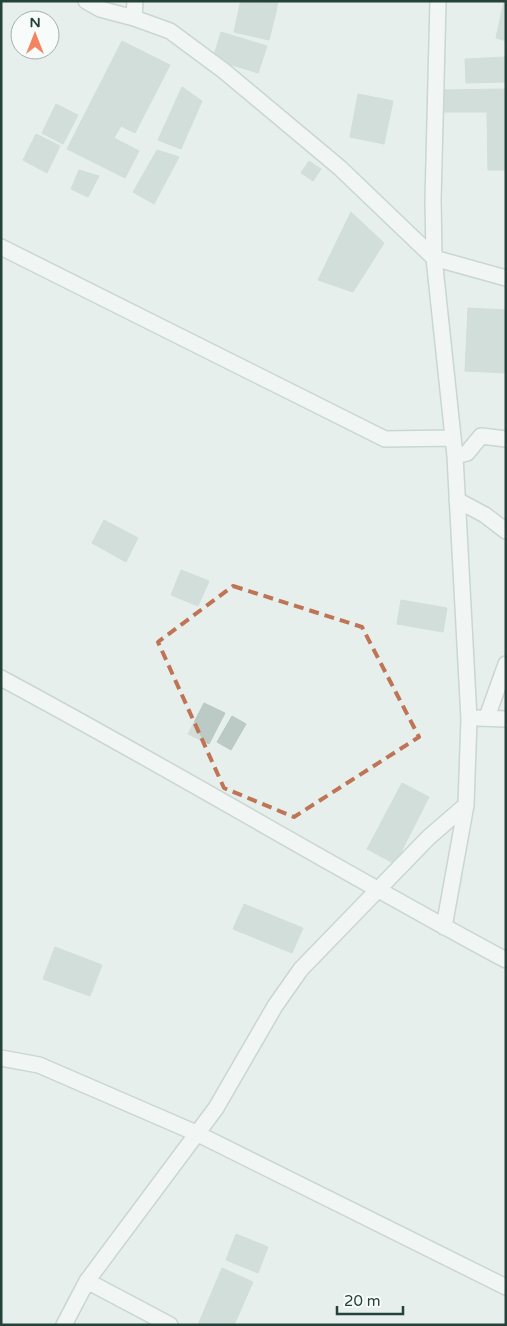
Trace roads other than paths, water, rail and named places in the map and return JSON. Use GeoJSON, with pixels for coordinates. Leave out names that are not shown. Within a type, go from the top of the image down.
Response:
{"type":"FeatureCollection","features":[{"type":"Feature","properties":{"kind":"street"},"geometry":{"type":"LineString","coordinates":[[86,1],[100,9],[134,18],[170,31],[224,71],[340,168],[434,258],[506,278]]}},
{"type":"Feature","properties":{"kind":"street"},"geometry":{"type":"LineString","coordinates":[[134,18],[135,1]]}},
{"type":"Feature","properties":{"kind":"street"},"geometry":{"type":"LineString","coordinates":[[438,1],[433,200],[434,258],[455,456],[470,719],[466,805],[444,927]]}},
{"type":"Feature","properties":{"kind":"street"},"geometry":{"type":"LineString","coordinates":[[1,247],[385,439],[453,438]]}},
{"type":"Feature","properties":{"kind":"street"},"geometry":{"type":"LineString","coordinates":[[455,456],[467,453],[481,436],[506,439]]}},
{"type":"Feature","properties":{"kind":"street"},"geometry":{"type":"LineString","coordinates":[[457,500],[485,515],[506,530]]}},
{"type":"Feature","properties":{"kind":"street"},"geometry":{"type":"LineString","coordinates":[[487,718],[506,664]]}},
{"type":"Feature","properties":{"kind":"street"},"geometry":{"type":"LineString","coordinates":[[1,678],[99,730],[378,891],[506,960]]}},
{"type":"Feature","properties":{"kind":"street"},"geometry":{"type":"LineString","coordinates":[[470,719],[506,720]]}},
{"type":"Feature","properties":{"kind":"street"},"geometry":{"type":"LineString","coordinates":[[64,1325],[87,1281],[216,1108],[275,1006],[301,969],[429,837],[466,805]]}},
{"type":"Feature","properties":{"kind":"street"},"geometry":{"type":"LineString","coordinates":[[1,1058],[38,1065],[196,1133],[506,1286]]}},
{"type":"Feature","properties":{"kind":"street"},"geometry":{"type":"LineString","coordinates":[[87,1281],[170,1325]]}}]}
